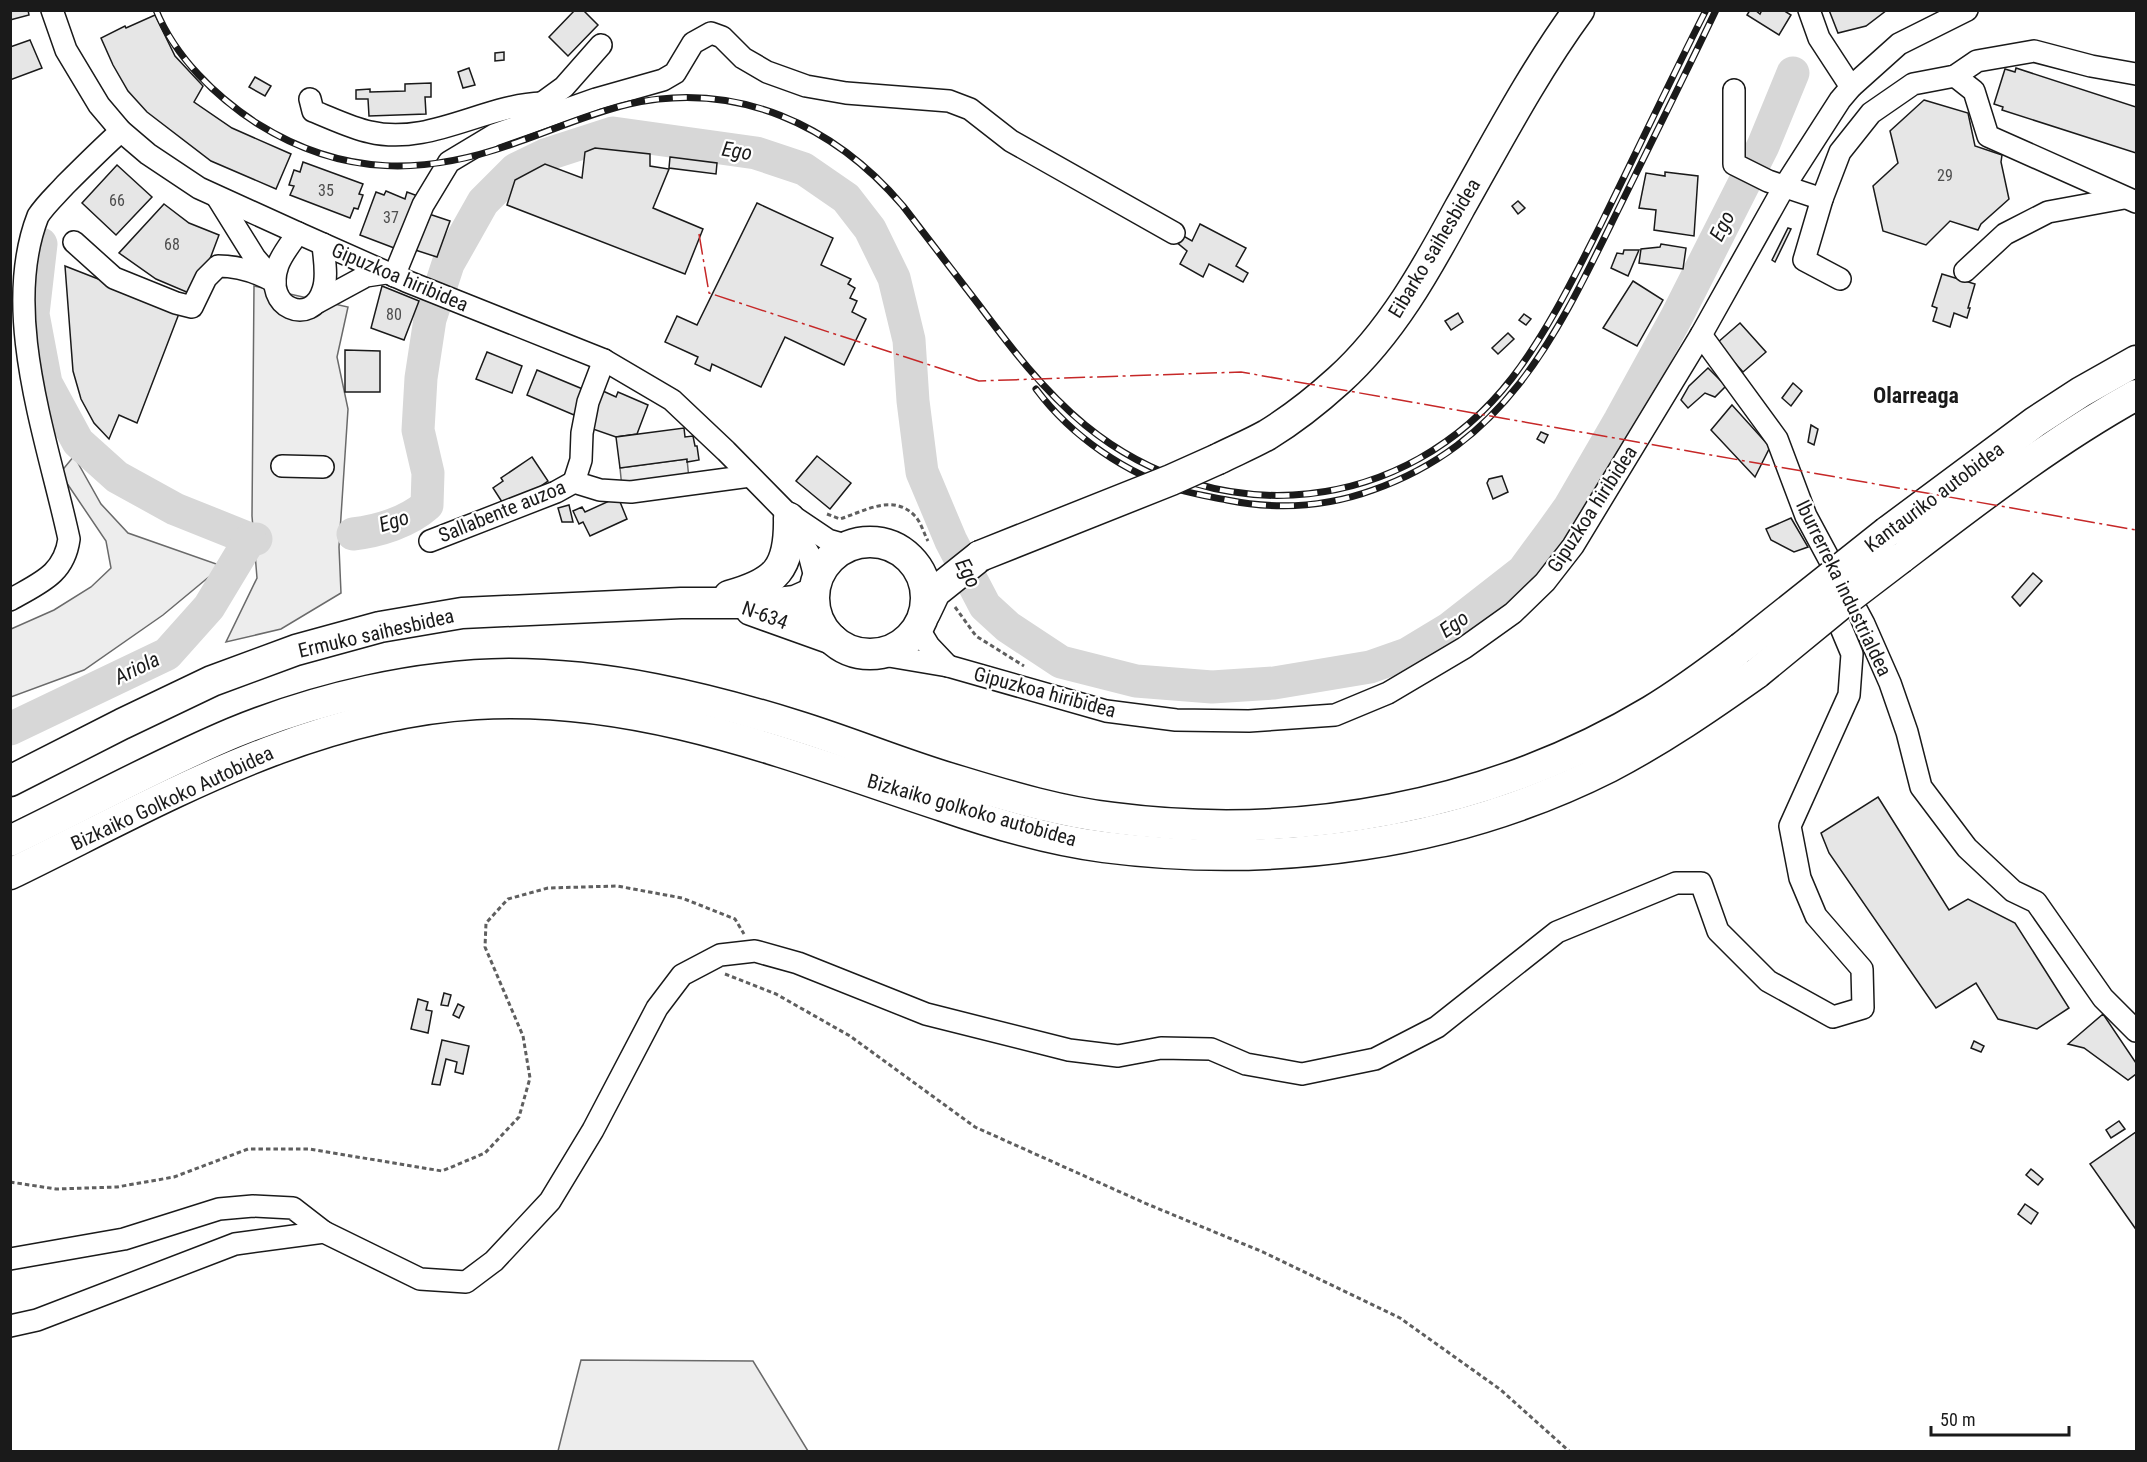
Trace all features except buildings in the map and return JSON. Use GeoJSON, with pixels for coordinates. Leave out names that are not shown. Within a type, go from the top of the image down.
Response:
{"type":"FeatureCollection","features":[{"type":"Feature","properties":{"kind":"highway","name":"Eibarko saihesbidea"},"geometry":{"type":"LineString","coordinates":[[938,595],[980,556],[1171,480],[1266,435],[1306,408],[1341,378],[1369,349],[1398,312],[1430,263],[1525,92],[1579,10]]}},
{"type":"Feature","properties":{"kind":"highway","name":"Kantauriko autobidea"},"geometry":{"type":"LineString","coordinates":[[1749,661],[1887,532],[2035,422],[2081,392],[2136,362]]}},
{"type":"Feature","properties":{"kind":"highway","name":"Kantauriko autobidea"},"geometry":{"type":"LineString","coordinates":[[1749,661],[1846,600],[2041,454],[2105,412],[2136,395]]}},
{"type":"Feature","properties":{"kind":"highway"},"geometry":{"type":"LineString","coordinates":[[681,603],[726,597],[753,590],[767,582],[779,569],[786,554],[789,537],[787,514]]}},
{"type":"Feature","properties":{"kind":"highway"},"geometry":{"type":"LineString","coordinates":[[815,587],[824,567],[835,555],[849,546],[867,542],[885,544],[924,559],[938,595]]}},
{"type":"Feature","properties":{"kind":"highway"},"geometry":{"type":"LineString","coordinates":[[901,552],[914,563],[923,578],[927,596],[938,595]]}},
{"type":"Feature","properties":{"kind":"highway","name":"N-634"},"geometry":{"type":"LineString","coordinates":[[734,604],[778,603],[795,600],[815,587]]}},
{"type":"Feature","properties":{"kind":"highway","name":"N-634"},"geometry":{"type":"LineString","coordinates":[[815,587],[816,612],[822,626],[832,639]]}},
{"type":"Feature","properties":{"kind":"highway"},"geometry":{"type":"LineString","coordinates":[[832,639],[845,648],[861,653],[877,654],[893,649],[907,641],[938,595]]}},
{"type":"Feature","properties":{"kind":"highway","name":"Ermuko saihesbidea"},"geometry":{"type":"LineString","coordinates":[[10,781],[212,681],[296,650],[380,627],[462,613],[681,603],[734,604]]}},
{"type":"Feature","properties":{"kind":"highway","name":"N-634"},"geometry":{"type":"LineString","coordinates":[[734,604],[832,639]]}},
{"type":"Feature","properties":{"kind":"highway","name":"Bizkaiko golkoko autobidea"},"geometry":{"type":"LineString","coordinates":[[334,714],[400,684],[466,676],[513,674],[576,677],[641,686],[720,704],[799,727],[959,782],[1039,804],[1110,818],[1175,824],[1252,826],[1324,821],[1420,805],[1516,775],[1598,740],[1694,684],[1749,661]]}},
{"type":"Feature","properties":{"kind":"highway","name":"Bizkaiko Golkoko Autobidea"},"geometry":{"type":"LineString","coordinates":[[10,841],[235,732],[334,714]]}},
{"type":"Feature","properties":{"kind":"highway","name":"Bizkaiko Golkoko Autobidea"},"geometry":{"type":"LineString","coordinates":[[10,874],[334,714]]}},
{"type":"Feature","properties":{"kind":"street","name":"Gipuzkoa hiribidea"},"geometry":{"type":"LineString","coordinates":[[52,10],[66,50],[99,105],[121,131],[148,154],[198,188],[217,197],[416,285],[604,360],[672,400],[787,514]]}},
{"type":"Feature","properties":{"kind":"street"},"geometry":{"type":"LineString","coordinates":[[1809,10],[1819,38],[1846,94]]}},
{"type":"Feature","properties":{"kind":"street","name":"Gipuzkoa hiribidea"},"geometry":{"type":"LineString","coordinates":[[877,654],[948,666],[1106,711],[1176,720],[1249,721],[1335,715],[1388,693],[1464,648],[1513,613],[1545,582],[1573,546],[1701,335],[1776,184],[1846,94],[1899,44],[1967,10]]}},
{"type":"Feature","properties":{"kind":"street"},"geometry":{"type":"LineString","coordinates":[[494,135],[596,99],[663,80],[675,73],[693,43],[711,33],[722,37],[743,58],[767,72],[806,86],[846,93],[949,101],[970,109],[1011,141],[1174,233]]}},
{"type":"Feature","properties":{"kind":"street"},"geometry":{"type":"LineString","coordinates":[[298,233],[278,265],[275,282],[277,297],[285,306],[297,309],[309,308],[366,276],[390,274],[423,205],[449,162],[529,115],[564,87],[601,45]]}},
{"type":"Feature","properties":{"kind":"street"},"geometry":{"type":"LineString","coordinates":[[1840,279],[1804,260],[1822,199],[1840,152],[1871,113],[1913,84],[1955,76],[1977,61],[2034,51],[2091,66],[2136,74]]}},
{"type":"Feature","properties":{"kind":"street"},"geometry":{"type":"LineString","coordinates":[[1955,76],[1974,91],[1988,136],[2130,200]]}},
{"type":"Feature","properties":{"kind":"street"},"geometry":{"type":"LineString","coordinates":[[1734,90],[1734,164],[1776,184],[1822,199]]}},
{"type":"Feature","properties":{"kind":"street"},"geometry":{"type":"LineString","coordinates":[[310,99],[313,111],[322,115],[370,132],[405,135],[440,128],[521,104],[542,103]]}},
{"type":"Feature","properties":{"kind":"street"},"geometry":{"type":"LineString","coordinates":[[10,600],[51,575],[67,556],[69,539],[19,359],[14,325],[20,262],[25,243],[39,215],[98,151],[121,131]]}},
{"type":"Feature","properties":{"kind":"street"},"geometry":{"type":"LineString","coordinates":[[217,197],[255,258],[275,282]]}},
{"type":"Feature","properties":{"kind":"street"},"geometry":{"type":"LineString","coordinates":[[1965,271],[2005,234],[2048,212],[2130,200]]}},
{"type":"Feature","properties":{"kind":"street"},"geometry":{"type":"LineString","coordinates":[[74,242],[114,278],[176,303],[192,307],[206,278],[218,266],[236,266],[261,274],[275,282]]}},
{"type":"Feature","properties":{"kind":"street"},"geometry":{"type":"LineString","coordinates":[[318,302],[324,290],[326,278],[323,244]]}},
{"type":"Feature","properties":{"kind":"street","name":"Iburrerreka industrialdea"},"geometry":{"type":"LineString","coordinates":[[1701,335],[1777,439],[1806,516],[1864,624],[1890,683],[1907,732],[1921,787],[1967,848],[2013,891],[2036,902],[2103,998],[2136,1031]]}},
{"type":"Feature","properties":{"kind":"street","name":"Sallabente auzoa"},"geometry":{"type":"LineString","coordinates":[[430,541],[556,492],[574,482],[580,460],[588,402],[604,360]]}},
{"type":"Feature","properties":{"kind":"street"},"geometry":{"type":"LineString","coordinates":[[282,466],[323,467]]}},
{"type":"Feature","properties":{"kind":"street","name":"Sallabente auzoa"},"geometry":{"type":"LineString","coordinates":[[574,482],[600,490],[631,492],[750,476]]}},
{"type":"Feature","properties":{"kind":"street"},"geometry":{"type":"LineString","coordinates":[[787,514],[828,540],[849,546]]}},
{"type":"Feature","properties":{"kind":"street"},"geometry":{"type":"LineString","coordinates":[[787,514],[809,554],[815,587]]}},
{"type":"Feature","properties":{"kind":"street"},"geometry":{"type":"LineString","coordinates":[[10,1259],[124,1239],[219,1209],[253,1206],[293,1208],[324,1232],[420,1279],[466,1282],[494,1261],[550,1201],[593,1130],[657,1008],[682,975],[720,955],[755,951],[798,963],[926,1014],[1069,1050],[1118,1056],[1161,1048],[1211,1049],[1246,1064],[1302,1074],[1375,1059],[1437,1027],[1557,932],[1676,883],[1701,883],[1718,931],[1768,981],[1833,1017],[1863,1008],[1862,969],[1816,916],[1800,878],[1790,826],[1849,695],[1852,654],[1828,604],[1830,591],[1838,574]]}},
{"type":"Feature","properties":{"kind":"street"},"geometry":{"type":"LineString","coordinates":[[938,595],[929,646],[948,666]]}},
{"type":"Feature","properties":{"kind":"street"},"geometry":{"type":"LineString","coordinates":[[10,1326],[37,1320],[235,1244],[324,1232]]}},
{"type":"Feature","properties":{"kind":"path"},"geometry":{"type":"LineString","coordinates":[[938,595],[976,636],[1025,666]]}},
{"type":"Feature","properties":{"kind":"path"},"geometry":{"type":"LineString","coordinates":[[10,1182],[56,1189],[117,1186],[174,1177],[248,1149],[309,1149],[442,1171],[485,1153],[519,1117],[530,1078],[523,1036],[485,947],[486,923],[508,899],[548,888],[617,886],[682,898],[735,919],[755,951]]}},
{"type":"Feature","properties":{"kind":"path"},"geometry":{"type":"LineString","coordinates":[[700,965],[776,994],[850,1036],[975,1126],[1147,1204],[1263,1252],[1400,1318],[1501,1390],[1570,1452]]}},
{"type":"Feature","properties":{"kind":"shaded area"},"geometry":{"type":"Polygon","coordinates":[[[254,286],[348,307],[337,357],[348,409],[339,547],[341,593],[281,629],[226,642],[257,578],[252,516],[254,286]]]}},
{"type":"Feature","properties":{"kind":"shaded area"},"geometry":{"type":"Polygon","coordinates":[[[74,456],[101,504],[128,533],[222,566],[163,615],[84,670],[11,697],[11,629],[54,610],[91,587],[111,568],[106,541],[60,473],[74,456]]]}},
{"type":"Feature","properties":{"kind":"shaded area"},"geometry":{"type":"Polygon","coordinates":[[[687,459],[689,479],[622,488],[620,468],[687,459]]]}},
{"type":"Feature","properties":{"kind":"shaded area"},"geometry":{"type":"Polygon","coordinates":[[[581,1360],[753,1361],[808,1451],[558,1451],[581,1360]]]}},
{"type":"Feature","properties":{"kind":"waterway","name":"Ego"},"geometry":{"type":"LineString","coordinates":[[353,534],[393,525],[427,505],[428,473],[418,430],[421,378],[430,319],[448,264],[483,202],[516,169],[545,155],[613,133],[756,153],[804,169],[846,198],[870,229],[894,278],[909,340],[913,401],[922,472],[951,541],[985,606],[1008,627],[1061,662],[1136,681],[1212,687],[1274,683],[1370,667],[1407,654],[1450,628],[1523,571],[1569,508],[1676,318],[1763,146],[1793,73]]}},
{"type":"Feature","properties":{"kind":"waterway","name":"Ego"},"geometry":{"type":"LineString","coordinates":[[41,244],[33,314],[46,383],[78,442],[117,477],[175,509],[250,539],[256,539]]}},
{"type":"Feature","properties":{"kind":"waterway","name":"Ariola"},"geometry":{"type":"LineString","coordinates":[[10,729],[167,654],[209,607],[250,539]]}},
{"type":"Feature","properties":{"kind":"railway"},"geometry":{"type":"LineString","coordinates":[[156,10],[174,44],[186,60],[212,88],[242,113],[290,141],[322,154],[353,162],[385,166],[451,161],[484,153],[615,108],[669,98],[708,98],[745,104],[781,116],[814,132],[846,153],[876,177],[903,206],[1028,368],[1055,398],[1085,425],[1137,460],[1193,483],[1251,494],[1309,494],[1365,482],[1419,458],[1469,424],[1512,378],[1549,323],[1601,224],[1706,10]]}},
{"type":"Feature","properties":{"kind":"railway"},"geometry":{"type":"LineString","coordinates":[[1036,389],[1066,423],[1102,452],[1142,475],[1200,495],[1264,505],[1319,503],[1373,490],[1420,469],[1460,443],[1495,412],[1524,377],[1550,339],[1596,255],[1716,10]]}},
{"type":"Feature","properties":{"kind":"power"},"geometry":{"type":"LineString","coordinates":[[699,234],[709,293],[979,381],[1241,372],[2136,530]]}},
{"type":"Feature","properties":{"kind":"district","name":"Olarreaga"},"geometry":{"type":"Point","coordinates":[1916,395]}}]}
